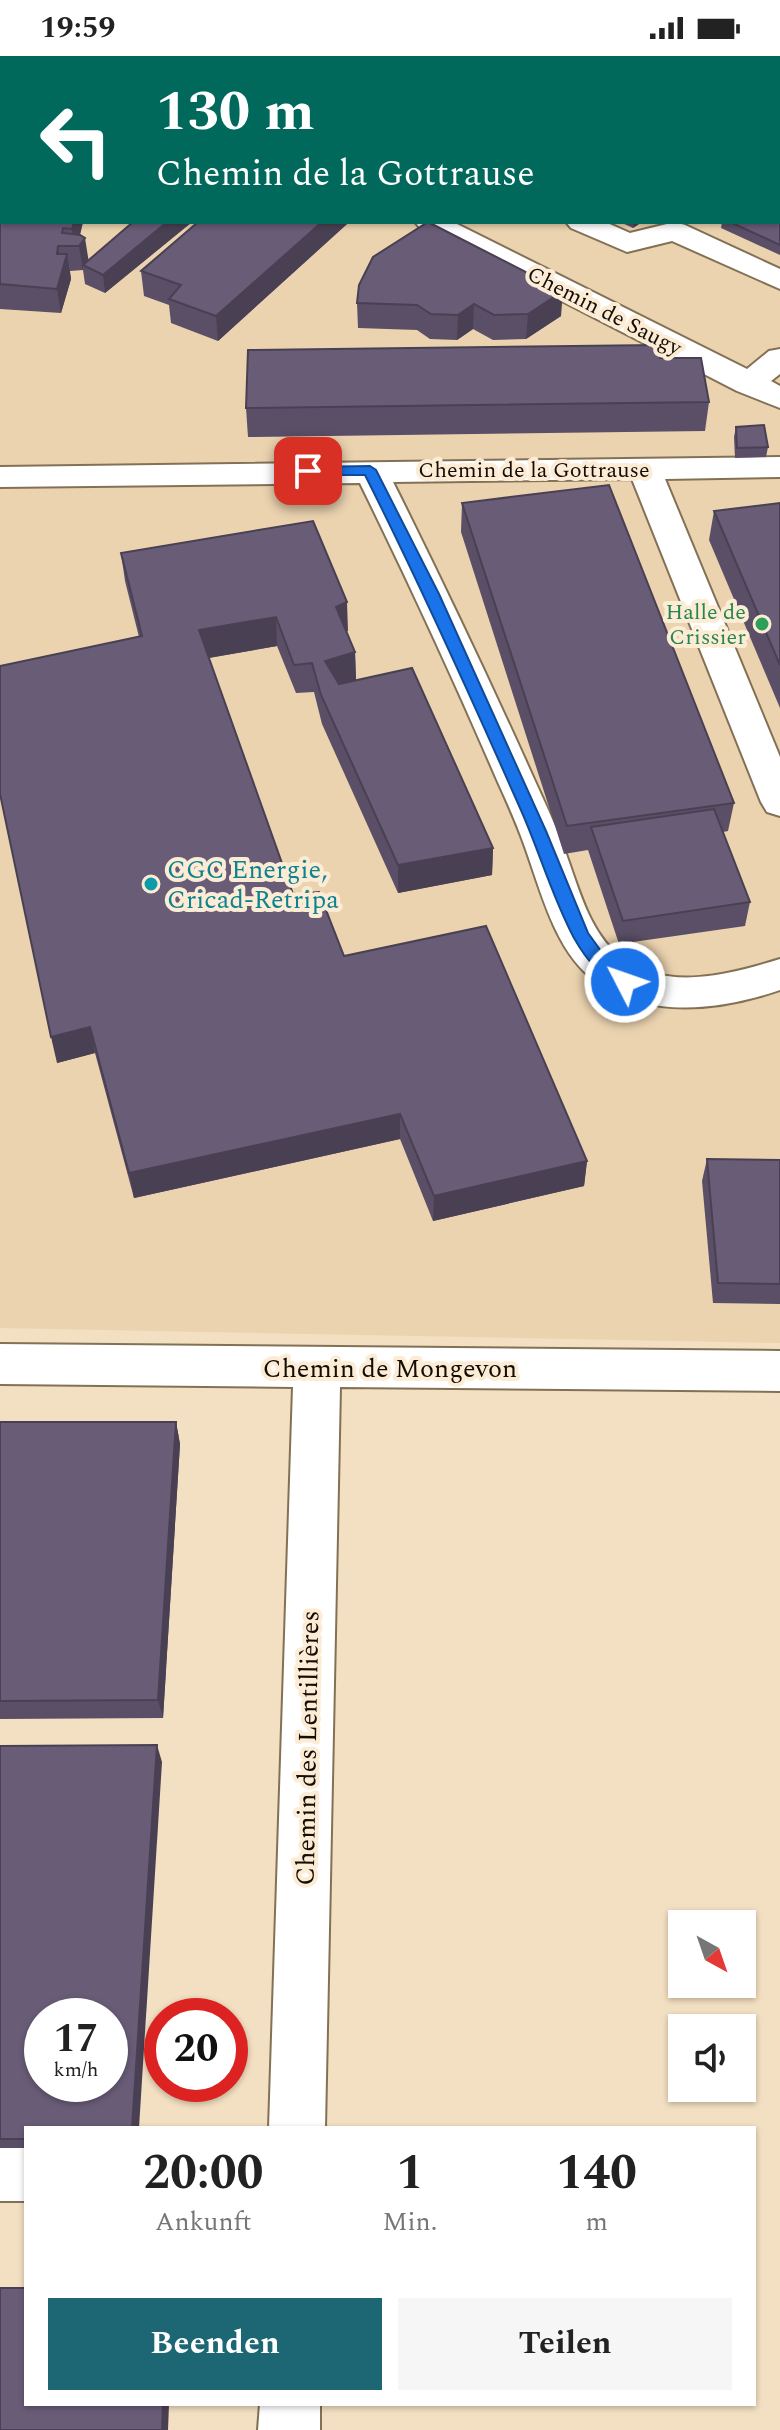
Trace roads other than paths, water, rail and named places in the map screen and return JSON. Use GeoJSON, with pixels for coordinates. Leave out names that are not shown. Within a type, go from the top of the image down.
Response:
{"type":"FeatureCollection","features":[{"type":"Feature","properties":{"kind":"street","name":"Chemin de Saugy"},"geometry":{"type":"LineString","coordinates":[[434,224],[780,398]]}},
{"type":"Feature","properties":{"kind":"street"},"geometry":{"type":"LineString","coordinates":[[585,224],[627,243],[705,235],[771,255]]}},
{"type":"Feature","properties":{"kind":"street"},"geometry":{"type":"LineString","coordinates":[[748,384],[780,358]]}},
{"type":"Feature","properties":{"kind":"street","name":"Chemin de la Gottrause"},"geometry":{"type":"LineString","coordinates":[[0,477],[780,467]]}},
{"type":"Feature","properties":{"kind":"street"},"geometry":{"type":"LineString","coordinates":[[644,468],[780,802]]}},
{"type":"Feature","properties":{"kind":"street"},"geometry":{"type":"LineString","coordinates":[[370,470],[432,594],[538,831],[581,936],[603,967],[625,982],[638,986],[689,992],[752,984],[780,974]]}},
{"type":"Feature","properties":{"kind":"street","name":"Chemin de Mongevon"},"geometry":{"type":"LineString","coordinates":[[0,1364],[780,1371]]}},
{"type":"Feature","properties":{"kind":"street","name":"Chemin des Lentillières"},"geometry":{"type":"LineString","coordinates":[[297,2126],[317,1367]]}},
{"type":"Feature","properties":{"kind":"street"},"geometry":{"type":"LineString","coordinates":[[0,2172],[24,2172]]}},
{"type":"Feature","properties":{"kind":"street"},"geometry":{"type":"LineString","coordinates":[[289,2430],[290,2406]]}},
{"type":"Feature","properties":{"kind":"place","name":"Halle de Crissier"},"geometry":{"type":"Point","coordinates":[762,624]}},
{"type":"Feature","properties":{"kind":"place","name":"CGC Energie, Cricad-Retripa"},"geometry":{"type":"Point","coordinates":[151,884]}}]}
